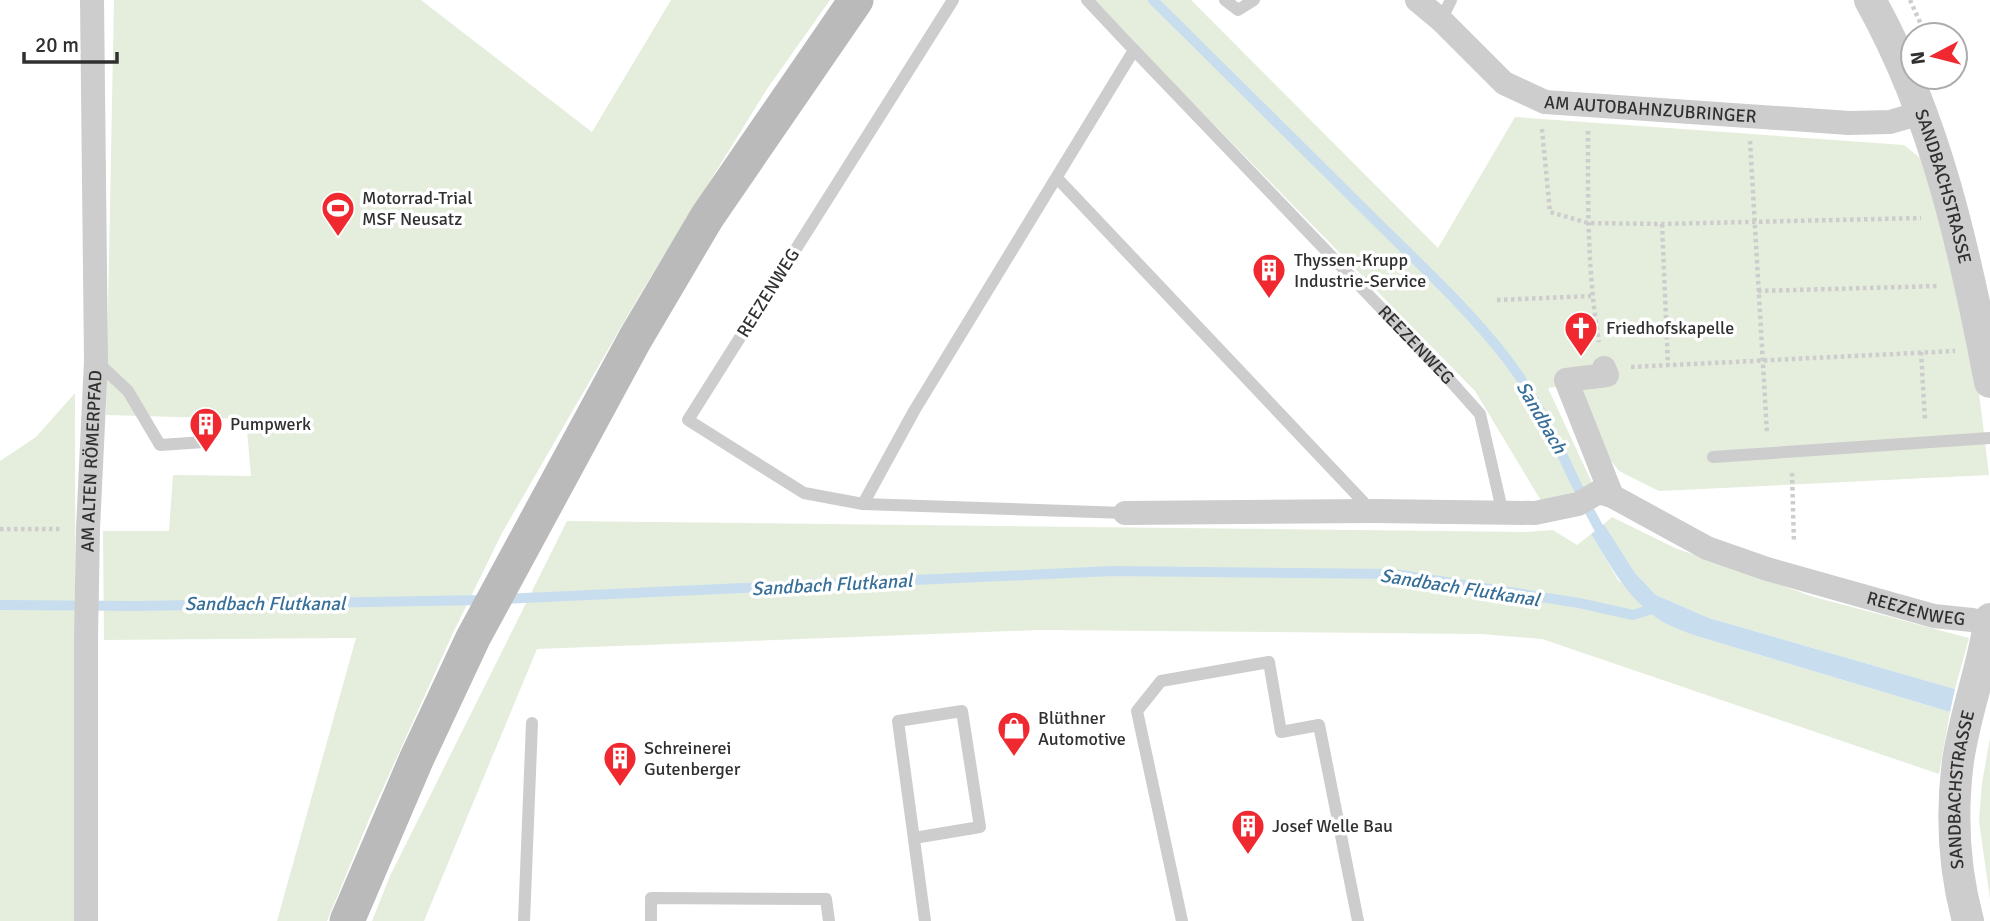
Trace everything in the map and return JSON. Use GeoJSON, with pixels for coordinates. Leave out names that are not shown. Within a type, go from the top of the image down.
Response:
{"type":"FeatureCollection","features":[{"type":"Feature","properties":{"kind":"main road"},"geometry":{"type":"LineString","coordinates":[[348,921],[416,760],[473,638],[635,339],[707,217],[856,0]]}},
{"type":"Feature","properties":{"kind":"street","name":"AM ALTEN RÖMERPFAD"},"geometry":{"type":"LineString","coordinates":[[86,921],[87,535],[96,361],[92,0]]}},
{"type":"Feature","properties":{"kind":"street","name":"AM AUTOBAHNZUBRINGER"},"geometry":{"type":"LineString","coordinates":[[1417,0],[1446,10],[1504,83],[1545,102],[1849,123],[1890,122],[1922,113]]}},
{"type":"Feature","properties":{"kind":"street","name":"SANDBACHSTRASSE"},"geometry":{"type":"LineString","coordinates":[[1870,0],[1922,113],[1946,187],[1967,268],[1990,382]]}},
{"type":"Feature","properties":{"kind":"street"},"geometry":{"type":"LineString","coordinates":[[1596,497],[1566,380],[1607,375],[1604,368]]}},
{"type":"Feature","properties":{"kind":"street","name":"REEZENWEG"},"geometry":{"type":"LineString","coordinates":[[1125,513],[1535,513],[1596,497],[1707,548],[1767,569],[1934,616],[1990,622]]}},
{"type":"Feature","properties":{"kind":"street","name":"SANDBACHSTRASSE"},"geometry":{"type":"LineString","coordinates":[[1969,921],[1955,850],[1954,806],[1958,759],[1990,622]]}},
{"type":"Feature","properties":{"kind":"lane","name":"REEZENWEG"},"geometry":{"type":"LineString","coordinates":[[953,0],[688,420],[804,493],[863,504],[1125,513]]}},
{"type":"Feature","properties":{"kind":"lane","name":"REEZENWEG"},"geometry":{"type":"LineString","coordinates":[[1087,0],[1480,414],[1503,514]]}},
{"type":"Feature","properties":{"kind":"lane"},"geometry":{"type":"LineString","coordinates":[[1225,0],[1238,10],[1254,0]]}},
{"type":"Feature","properties":{"kind":"lane"},"geometry":{"type":"LineString","coordinates":[[863,504],[914,411],[1134,50]]}},
{"type":"Feature","properties":{"kind":"lane"},"geometry":{"type":"LineString","coordinates":[[1057,178],[1373,511]]}},
{"type":"Feature","properties":{"kind":"lane"},"geometry":{"type":"LineString","coordinates":[[96,361],[128,391],[160,445],[204,442]]}},
{"type":"Feature","properties":{"kind":"lane"},"geometry":{"type":"LineString","coordinates":[[1713,457],[1990,438]]}},
{"type":"Feature","properties":{"kind":"lane"},"geometry":{"type":"LineString","coordinates":[[1182,921],[1137,711],[1161,681],[1269,662],[1281,732],[1319,725],[1358,921]]}},
{"type":"Feature","properties":{"kind":"lane"},"geometry":{"type":"LineString","coordinates":[[914,838],[980,827],[962,711],[898,721],[925,921]]}},
{"type":"Feature","properties":{"kind":"lane"},"geometry":{"type":"LineString","coordinates":[[524,921],[532,723]]}},
{"type":"Feature","properties":{"kind":"lane"},"geometry":{"type":"LineString","coordinates":[[651,921],[651,898],[826,899],[829,921]]}},
{"type":"Feature","properties":{"kind":"path"},"geometry":{"type":"LineString","coordinates":[[1910,0],[1920,21]]}},
{"type":"Feature","properties":{"kind":"path"},"geometry":{"type":"LineString","coordinates":[[1748,116],[1764,360],[1767,454],[1791,467],[1794,543]]}},
{"type":"Feature","properties":{"kind":"path"},"geometry":{"type":"LineString","coordinates":[[1553,127],[1542,127],[1550,212],[1588,223],[1926,218]]}},
{"type":"Feature","properties":{"kind":"path"},"geometry":{"type":"LineString","coordinates":[[1576,128],[1588,128],[1591,296],[1604,368],[1957,351]]}},
{"type":"Feature","properties":{"kind":"path"},"geometry":{"type":"LineString","coordinates":[[1662,224],[1668,365]]}},
{"type":"Feature","properties":{"kind":"path"},"geometry":{"type":"LineString","coordinates":[[1758,291],[1943,286],[1940,274]]}},
{"type":"Feature","properties":{"kind":"path"},"geometry":{"type":"LineString","coordinates":[[1497,300],[1591,296]]}},
{"type":"Feature","properties":{"kind":"path"},"geometry":{"type":"LineString","coordinates":[[1921,352],[1927,442]]}},
{"type":"Feature","properties":{"kind":"path"},"geometry":{"type":"LineString","coordinates":[[0,529],[87,535]]}},
{"type":"Feature","properties":{"kind":"green space"},"geometry":{"type":"Polygon","coordinates":[[[114,0],[421,0],[592,132],[671,0],[830,0],[767,89],[639,296],[502,533],[452,635],[370,817],[327,921],[277,921],[356,638],[104,640],[103,531],[169,531],[173,475],[251,476],[246,419],[106,415],[114,0]]]}},
{"type":"Feature","properties":{"kind":"green space"},"geometry":{"type":"Polygon","coordinates":[[[1092,0],[1191,0],[1438,248],[1515,117],[1904,145],[1924,161],[1967,294],[1989,475],[1659,491],[1619,471],[1590,434],[1582,384],[1548,388],[1593,485],[1543,504],[1475,391],[1092,0]]]}},
{"type":"Feature","properties":{"kind":"green space"},"geometry":{"type":"Polygon","coordinates":[[[75,393],[76,921],[0,921],[0,461],[36,437],[75,393]]]}},
{"type":"Feature","properties":{"kind":"green space"},"geometry":{"type":"Polygon","coordinates":[[[1612,517],[1675,548],[1814,597],[1969,638],[1955,689],[1709,618],[1656,595],[1635,573],[1604,524],[1612,517]]]}},
{"type":"Feature","properties":{"kind":"green space"},"geometry":{"type":"Polygon","coordinates":[[[567,521],[1526,532],[1553,530],[1577,545],[1591,534],[1618,580],[1693,635],[1950,712],[1939,774],[1542,639],[1482,634],[1040,630],[537,649],[424,921],[372,921],[390,876],[567,521]]]}},
{"type":"Feature","properties":{"kind":"green space"},"geometry":{"type":"Polygon","coordinates":[[[1990,738],[1990,899],[1979,821],[1990,738]]]}},
{"type":"Feature","properties":{"kind":"water"},"geometry":{"type":"Polygon","coordinates":[[[1604,524],[1635,573],[1656,595],[1709,618],[1955,689],[1950,712],[1693,635],[1663,622],[1631,594],[1598,546],[1591,534],[1604,524]]]}},
{"type":"Feature","properties":{"kind":"waterway","name":"Sandbach"},"geometry":{"type":"LineString","coordinates":[[1153,0],[1439,283],[1490,338],[1535,401],[1605,539]]}},
{"type":"Feature","properties":{"kind":"waterway","name":"Sandbach Flutkanal"},"geometry":{"type":"LineString","coordinates":[[503,599],[1112,571],[1395,574],[1579,603],[1633,615],[1658,607]]}},
{"type":"Feature","properties":{"kind":"waterway","name":"Sandbach Flutkanal"},"geometry":{"type":"LineString","coordinates":[[0,605],[136,606],[484,600]]}},
{"type":"Feature","properties":{"kind":"place","name":"Motorrad-Trial MSF Neusatz"},"geometry":{"type":"Point","coordinates":[338,238]}},
{"type":"Feature","properties":{"kind":"place","name":"Thyssen-Krupp Industrie-Service"},"geometry":{"type":"Point","coordinates":[1269,300]}},
{"type":"Feature","properties":{"kind":"place","name":"Friedhofskapelle"},"geometry":{"type":"Point","coordinates":[1581,358]}},
{"type":"Feature","properties":{"kind":"place","name":"Pumpwerk"},"geometry":{"type":"Point","coordinates":[206,454]}},
{"type":"Feature","properties":{"kind":"place","name":"Blüthner Automotive"},"geometry":{"type":"Point","coordinates":[1014,758]}},
{"type":"Feature","properties":{"kind":"place","name":"Schreinerei Gutenberger"},"geometry":{"type":"Point","coordinates":[620,788]}},
{"type":"Feature","properties":{"kind":"place","name":"Josef Welle Bau"},"geometry":{"type":"Point","coordinates":[1248,856]}}]}
